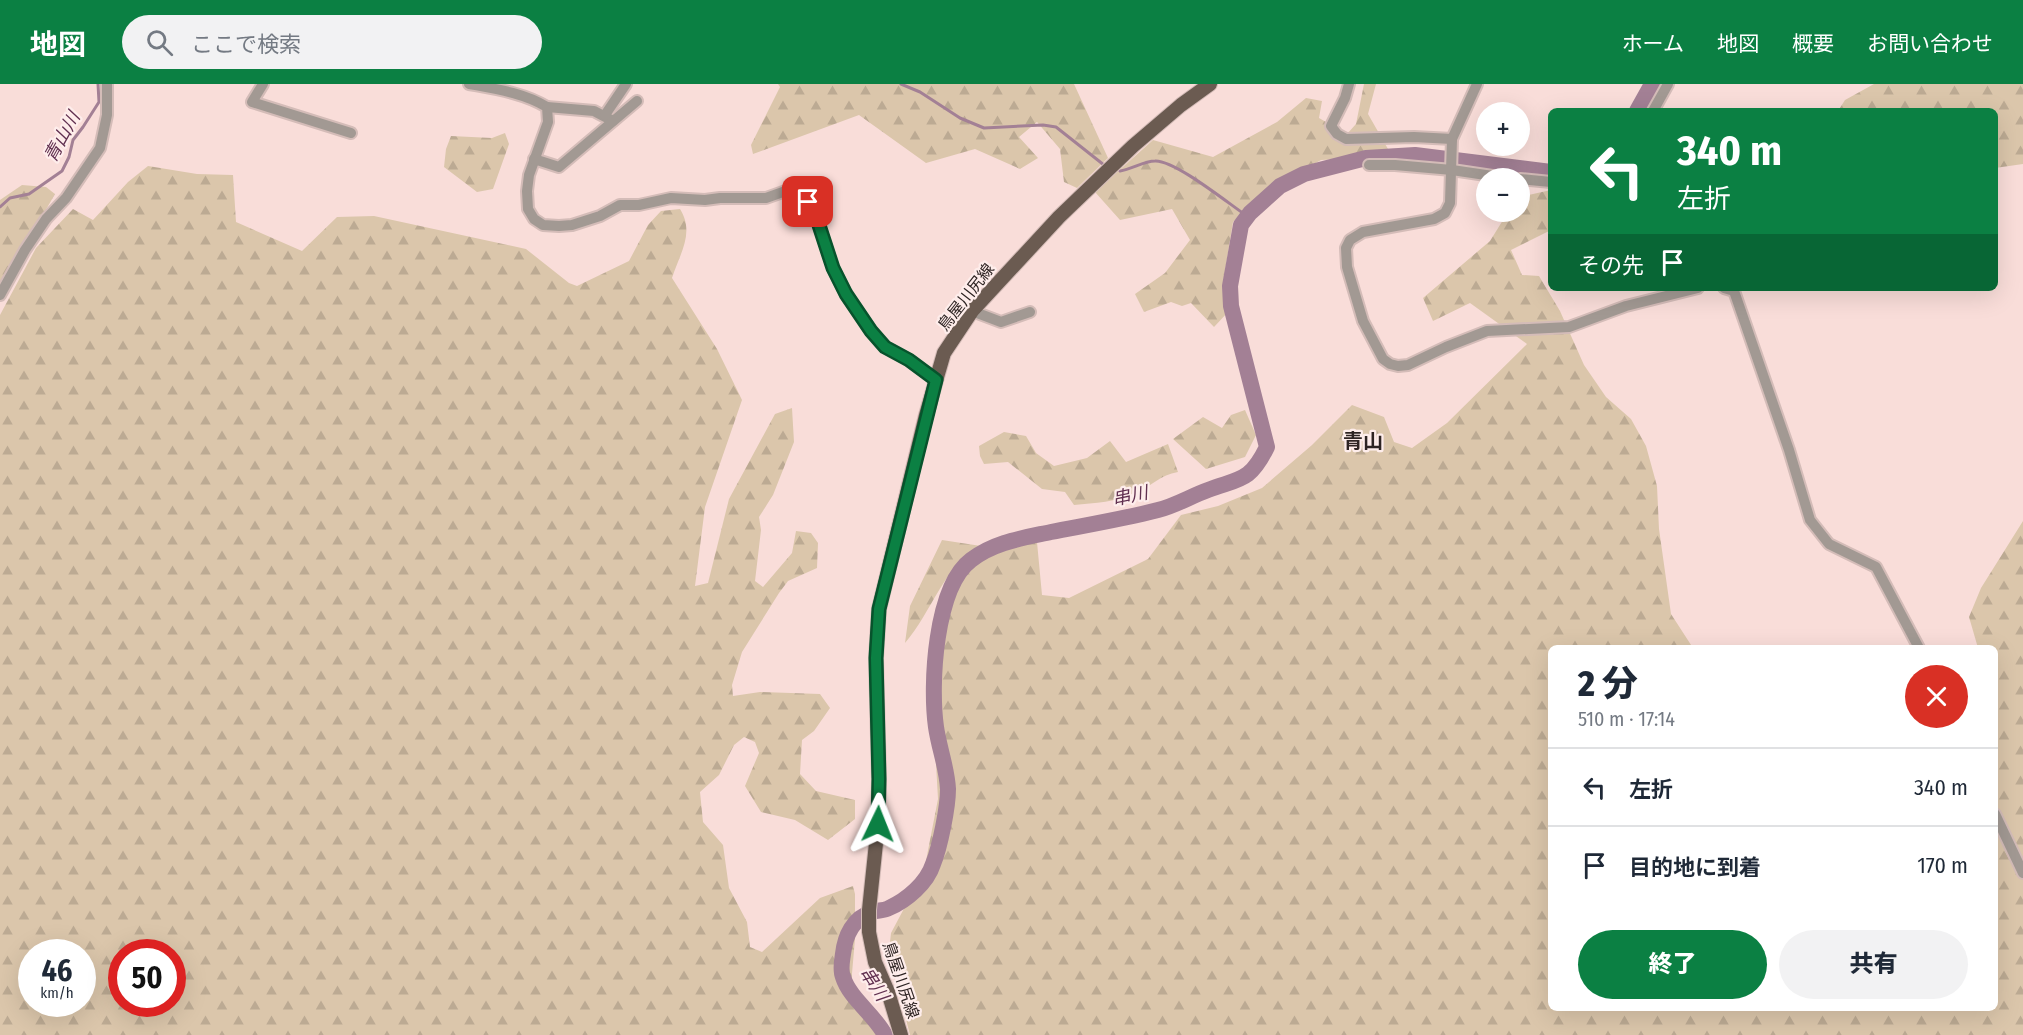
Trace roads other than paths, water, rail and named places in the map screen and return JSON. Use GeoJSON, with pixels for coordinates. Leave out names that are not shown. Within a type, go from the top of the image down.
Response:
{"type":"FeatureCollection","features":[{"type":"Feature","properties":{"kind":"main road","name":"鳥屋川尻線"},"geometry":{"type":"LineString","coordinates":[[901,1035],[888,992],[875,962],[869,932],[879,790],[876,658],[879,609],[890,558],[944,353],[972,311],[1059,217],[1133,146],[1181,105],[1210,84]]}},
{"type":"Feature","properties":{"kind":"street"},"geometry":{"type":"LineString","coordinates":[[0,295],[25,250],[46,219],[66,198],[100,148],[106,115],[107,84]]}},
{"type":"Feature","properties":{"kind":"street"},"geometry":{"type":"LineString","coordinates":[[263,84],[252,102],[351,133]]}},
{"type":"Feature","properties":{"kind":"street"},"geometry":{"type":"LineString","coordinates":[[469,84],[507,91],[548,107],[594,111],[609,118]]}},
{"type":"Feature","properties":{"kind":"street"},"geometry":{"type":"LineString","coordinates":[[609,118],[626,84]]}},
{"type":"Feature","properties":{"kind":"street"},"geometry":{"type":"LineString","coordinates":[[1349,84],[1345,98],[1331,126],[1337,134],[1346,139],[1414,137],[1452,143]]}},
{"type":"Feature","properties":{"kind":"street"},"geometry":{"type":"LineString","coordinates":[[1478,84],[1452,143],[1450,203],[1445,213],[1434,219],[1362,232],[1350,240],[1346,248],[1347,267],[1363,321],[1383,359],[1390,364],[1408,365],[1487,331],[1569,327],[1626,306],[1686,291]]}},
{"type":"Feature","properties":{"kind":"street"},"geometry":{"type":"LineString","coordinates":[[1655,108],[1668,84]]}},
{"type":"Feature","properties":{"kind":"street"},"geometry":{"type":"LineString","coordinates":[[534,159],[559,167],[609,118],[637,101]]}},
{"type":"Feature","properties":{"kind":"street"},"geometry":{"type":"LineString","coordinates":[[548,107],[548,122],[528,183],[528,209],[534,219],[543,225],[572,225],[600,216],[620,205],[639,205],[671,198],[705,200],[766,198],[794,188],[801,189],[816,216],[833,268],[846,294],[871,331],[885,347],[909,360],[936,380]]}},
{"type":"Feature","properties":{"kind":"street"},"geometry":{"type":"LineString","coordinates":[[1370,165],[1452,169],[1476,173]]}},
{"type":"Feature","properties":{"kind":"street"},"geometry":{"type":"LineString","coordinates":[[1530,180],[1548,182]]}},
{"type":"Feature","properties":{"kind":"street"},"geometry":{"type":"LineString","coordinates":[[1734,291],[1789,450],[1810,520],[1829,544],[1876,567],[1917,645]]}},
{"type":"Feature","properties":{"kind":"street"},"geometry":{"type":"LineString","coordinates":[[972,311],[1001,322],[1030,312]]}},
{"type":"Feature","properties":{"kind":"street"},"geometry":{"type":"LineString","coordinates":[[1998,820],[2023,873]]}},
{"type":"Feature","properties":{"kind":"waterway","name":"青山川"},"geometry":{"type":"LineString","coordinates":[[0,207],[10,198],[29,194],[62,171],[69,157],[73,140],[99,102],[98,84]]}},
{"type":"Feature","properties":{"kind":"waterway"},"geometry":{"type":"LineString","coordinates":[[901,84],[920,92],[960,118],[984,128],[1043,125],[1056,127],[1104,165]]}},
{"type":"Feature","properties":{"kind":"waterway","name":"串川"},"geometry":{"type":"LineString","coordinates":[[1639,108],[1652,84]]}},
{"type":"Feature","properties":{"kind":"waterway","name":"串川"},"geometry":{"type":"LineString","coordinates":[[885,1035],[846,985],[842,971],[844,947],[855,923],[865,915],[885,910],[909,896],[926,878],[936,857],[948,789],[934,709],[935,663],[943,614],[959,573],[980,554],[1009,541],[1164,508],[1243,477],[1255,467],[1267,447],[1231,306],[1230,286],[1241,225],[1250,213],[1280,186],[1304,174],[1366,158],[1415,155],[1548,172]]}},
{"type":"Feature","properties":{"kind":"waterway"},"geometry":{"type":"LineString","coordinates":[[1120,171],[1151,161],[1164,163],[1188,175],[1247,216]]}},
{"type":"Feature","properties":{"kind":"district","name":"青山"},"geometry":{"type":"Point","coordinates":[1363,441]}}]}
